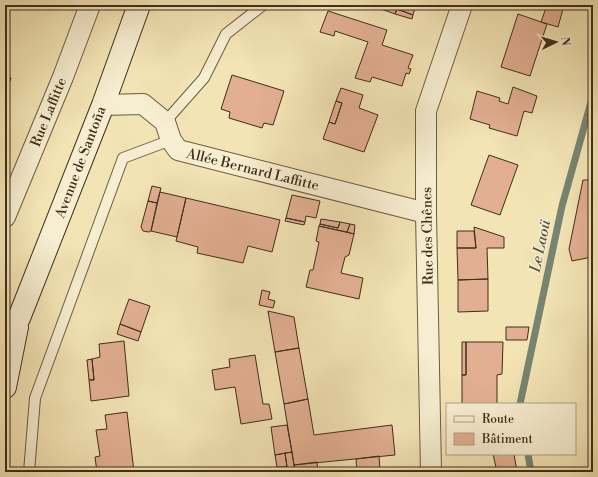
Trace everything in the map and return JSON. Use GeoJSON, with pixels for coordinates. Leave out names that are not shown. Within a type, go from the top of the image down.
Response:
{"type":"FeatureCollection","features":[{"type":"Feature","properties":{"kind":"main road","name":"Avenue de Santoña"},"geometry":{"type":"LineString","coordinates":[[5,343],[19,318],[103,105],[139,5]]}},
{"type":"Feature","properties":{"kind":"main road","name":"Avenue de Santoña"},"geometry":{"type":"LineString","coordinates":[[5,387],[19,318]]}},
{"type":"Feature","properties":{"kind":"street","name":"Rue Laffitte"},"geometry":{"type":"LineString","coordinates":[[5,217],[63,77],[90,5]]}},
{"type":"Feature","properties":{"kind":"street","name":"Rue des Chênes"},"geometry":{"type":"LineString","coordinates":[[431,472],[426,213],[426,111],[462,5]]}},
{"type":"Feature","properties":{"kind":"street","name":"Allée Bernard Laffitte"},"geometry":{"type":"LineString","coordinates":[[103,105],[143,104],[168,131],[178,150],[426,213]]}},
{"type":"Feature","properties":{"kind":"lane"},"geometry":{"type":"LineString","coordinates":[[29,472],[35,398],[123,158],[168,131],[204,78],[226,34],[264,5]]}},
{"type":"Feature","properties":{"kind":"building"},"geometry":{"type":"Polygon","coordinates":[[[370,5],[416,5],[413,15],[397,9],[395,14],[370,5]]]}},
{"type":"Feature","properties":{"kind":"building"},"geometry":{"type":"Polygon","coordinates":[[[547,5],[563,9],[558,27],[541,22],[547,5]]]}},
{"type":"Feature","properties":{"kind":"building"},"geometry":{"type":"Polygon","coordinates":[[[397,9],[413,15],[412,19],[395,14],[397,9]]]}},
{"type":"Feature","properties":{"kind":"building"},"geometry":{"type":"Polygon","coordinates":[[[328,11],[387,30],[382,45],[413,55],[408,68],[411,69],[409,74],[406,73],[402,86],[372,77],[370,82],[355,78],[368,42],[335,31],[334,36],[320,32],[328,11]]]}},
{"type":"Feature","properties":{"kind":"building"},"geometry":{"type":"Polygon","coordinates":[[[518,14],[547,24],[530,76],[501,67],[518,14]]]}},
{"type":"Feature","properties":{"kind":"building"},"geometry":{"type":"Polygon","coordinates":[[[232,75],[284,91],[273,125],[264,123],[262,128],[229,118],[230,112],[221,109],[232,75]]]}},
{"type":"Feature","properties":{"kind":"building"},"geometry":{"type":"Polygon","coordinates":[[[5,76],[11,78],[5,96],[5,76]]]}},
{"type":"Feature","properties":{"kind":"building"},"geometry":{"type":"Polygon","coordinates":[[[513,87],[537,96],[532,113],[524,111],[517,136],[489,128],[490,125],[470,119],[477,91],[500,98],[499,101],[508,104],[513,87]]]}},
{"type":"Feature","properties":{"kind":"building"},"geometry":{"type":"Polygon","coordinates":[[[341,88],[363,95],[359,108],[378,115],[364,152],[323,139],[329,122],[335,124],[342,103],[336,101],[341,88]]]}},
{"type":"Feature","properties":{"kind":"building"},"geometry":{"type":"Polygon","coordinates":[[[336,101],[342,103],[335,124],[329,122],[336,101]]]}},
{"type":"Feature","properties":{"kind":"building"},"geometry":{"type":"Polygon","coordinates":[[[489,155],[518,165],[500,215],[471,205],[489,155]]]}},
{"type":"Feature","properties":{"kind":"building"},"geometry":{"type":"Polygon","coordinates":[[[583,180],[593,180],[593,260],[592,257],[572,261],[569,249],[583,180]]]}},
{"type":"Feature","properties":{"kind":"building"},"geometry":{"type":"Polygon","coordinates":[[[152,186],[161,188],[157,203],[148,201],[152,186]]]}},
{"type":"Feature","properties":{"kind":"building"},"geometry":{"type":"Polygon","coordinates":[[[160,192],[186,198],[177,237],[151,231],[160,192]]]}},
{"type":"Feature","properties":{"kind":"building"},"geometry":{"type":"Polygon","coordinates":[[[292,195],[320,201],[316,218],[306,216],[305,222],[286,218],[292,195]]]}},
{"type":"Feature","properties":{"kind":"building"},"geometry":{"type":"Polygon","coordinates":[[[186,198],[280,220],[272,252],[248,246],[243,263],[197,253],[198,247],[176,241],[186,198]]]}},
{"type":"Feature","properties":{"kind":"building"},"geometry":{"type":"Polygon","coordinates":[[[148,201],[157,203],[151,231],[149,232],[143,231],[141,227],[148,201]]]}},
{"type":"Feature","properties":{"kind":"building"},"geometry":{"type":"Polygon","coordinates":[[[286,218],[305,222],[304,225],[285,221],[286,218]]]}},
{"type":"Feature","properties":{"kind":"building"},"geometry":{"type":"Polygon","coordinates":[[[321,219],[340,222],[338,228],[320,224],[321,219]]]}},
{"type":"Feature","properties":{"kind":"building"},"geometry":{"type":"Polygon","coordinates":[[[340,222],[350,224],[347,232],[319,226],[320,224],[338,228],[340,222]]]}},
{"type":"Feature","properties":{"kind":"building"},"geometry":{"type":"Polygon","coordinates":[[[350,224],[355,225],[354,234],[347,232],[350,224]]]}},
{"type":"Feature","properties":{"kind":"building"},"geometry":{"type":"Polygon","coordinates":[[[319,226],[354,234],[349,255],[345,257],[341,273],[363,278],[359,299],[306,287],[310,270],[313,270],[319,242],[316,241],[319,226]]]}},
{"type":"Feature","properties":{"kind":"building"},"geometry":{"type":"Polygon","coordinates":[[[474,227],[504,237],[504,248],[487,248],[488,279],[458,280],[457,248],[476,248],[474,227]]]}},
{"type":"Feature","properties":{"kind":"building"},"geometry":{"type":"Polygon","coordinates":[[[457,231],[474,231],[476,248],[457,248],[457,231]]]}},
{"type":"Feature","properties":{"kind":"building"},"geometry":{"type":"Polygon","coordinates":[[[488,279],[488,311],[458,312],[458,280],[488,279]]]}},
{"type":"Feature","properties":{"kind":"building"},"geometry":{"type":"Polygon","coordinates":[[[262,290],[270,292],[268,299],[275,301],[273,308],[259,305],[262,290]]]}},
{"type":"Feature","properties":{"kind":"building"},"geometry":{"type":"Polygon","coordinates":[[[129,299],[150,306],[141,332],[120,324],[129,299]]]}},
{"type":"Feature","properties":{"kind":"building"},"geometry":{"type":"Polygon","coordinates":[[[268,311],[294,317],[299,348],[275,352],[268,311]]]}},
{"type":"Feature","properties":{"kind":"building"},"geometry":{"type":"Polygon","coordinates":[[[120,324],[141,332],[138,341],[117,334],[120,324]]]}},
{"type":"Feature","properties":{"kind":"building"},"geometry":{"type":"Polygon","coordinates":[[[506,327],[529,327],[527,340],[506,340],[506,327]]]}},
{"type":"Feature","properties":{"kind":"building"},"geometry":{"type":"Polygon","coordinates":[[[124,341],[129,396],[91,401],[89,380],[94,380],[92,359],[100,357],[99,344],[124,341]]]}},
{"type":"Feature","properties":{"kind":"building"},"geometry":{"type":"Polygon","coordinates":[[[462,342],[466,342],[466,375],[462,375],[462,342]]]}},
{"type":"Feature","properties":{"kind":"building"},"geometry":{"type":"Polygon","coordinates":[[[466,342],[503,342],[502,374],[497,375],[497,403],[462,403],[462,375],[466,375],[466,342]]]}},
{"type":"Feature","properties":{"kind":"building"},"geometry":{"type":"Polygon","coordinates":[[[299,348],[308,399],[284,404],[275,352],[299,348]]]}},
{"type":"Feature","properties":{"kind":"building"},"geometry":{"type":"Polygon","coordinates":[[[255,355],[263,404],[269,404],[272,419],[241,424],[235,387],[215,390],[212,370],[230,367],[229,359],[255,355]]]}},
{"type":"Feature","properties":{"kind":"building"},"geometry":{"type":"Polygon","coordinates":[[[92,359],[94,380],[89,380],[87,360],[92,359]]]}},
{"type":"Feature","properties":{"kind":"building"},"geometry":{"type":"Polygon","coordinates":[[[308,399],[314,435],[392,425],[395,455],[294,465],[284,404],[308,399]]]}},
{"type":"Feature","properties":{"kind":"building"},"geometry":{"type":"Polygon","coordinates":[[[127,412],[134,472],[97,472],[95,457],[100,456],[96,430],[107,429],[105,415],[127,412]]]}},
{"type":"Feature","properties":{"kind":"building"},"geometry":{"type":"Polygon","coordinates":[[[287,425],[292,452],[275,455],[271,427],[287,425]]]}},
{"type":"Feature","properties":{"kind":"building"},"geometry":{"type":"Polygon","coordinates":[[[292,452],[295,472],[235,472],[287,467],[285,453],[292,452]]]}},
{"type":"Feature","properties":{"kind":"building"},"geometry":{"type":"Polygon","coordinates":[[[285,453],[287,467],[277,467],[275,455],[285,453]]]}},
{"type":"Feature","properties":{"kind":"building"},"geometry":{"type":"Polygon","coordinates":[[[493,455],[514,455],[517,472],[497,472],[493,455]]]}},
{"type":"Feature","properties":{"kind":"building"},"geometry":{"type":"Polygon","coordinates":[[[379,456],[380,470],[357,472],[356,459],[379,456]]]}},
{"type":"Feature","properties":{"kind":"building"},"geometry":{"type":"Polygon","coordinates":[[[317,462],[318,472],[295,472],[294,465],[317,462]]]}},
{"type":"Feature","properties":{"kind":"waterway","name":"Le Laoü"},"geometry":{"type":"LineString","coordinates":[[520,403],[562,206],[593,95]]}},
{"type":"Feature","properties":{"kind":"waterway","name":"Le Laoü"},"geometry":{"type":"LineString","coordinates":[[528,455],[531,472]]}}]}
